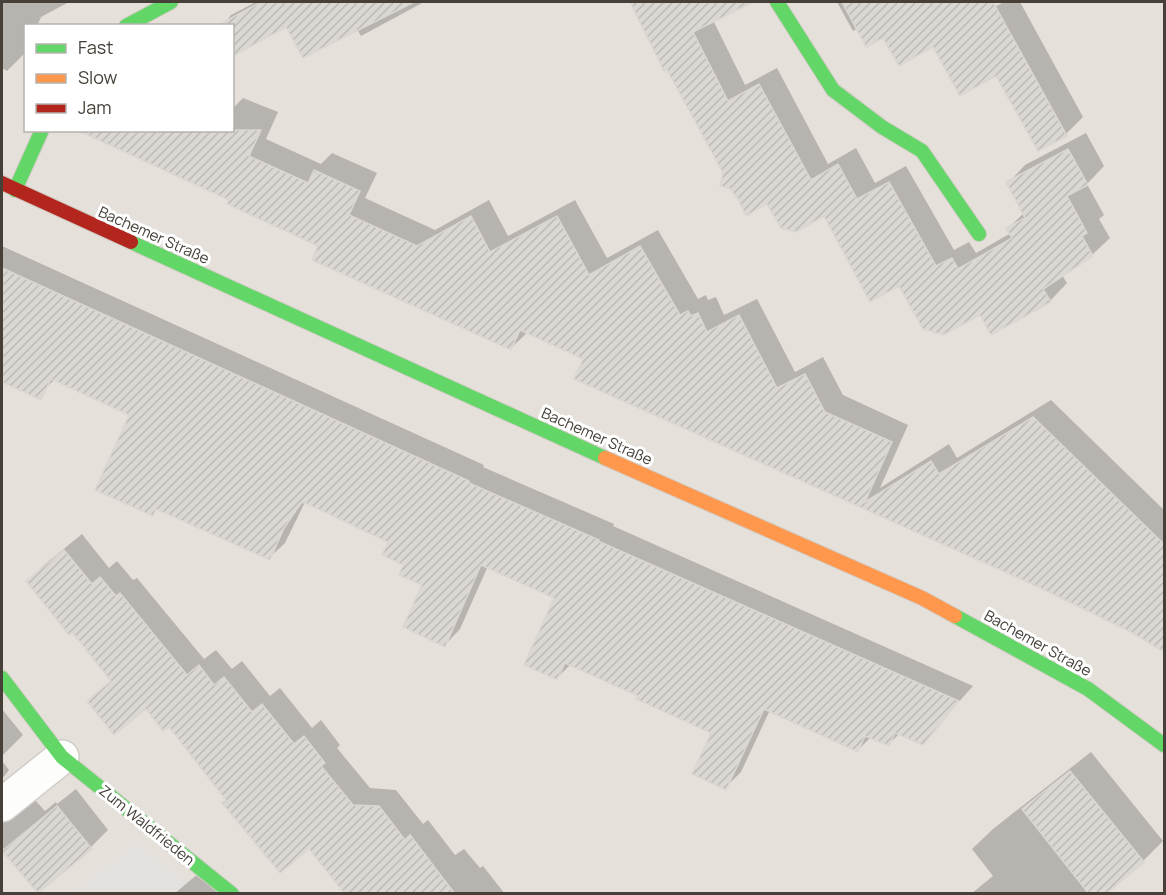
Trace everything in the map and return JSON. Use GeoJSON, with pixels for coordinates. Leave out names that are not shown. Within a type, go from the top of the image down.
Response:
{"type":"FeatureCollection","features":[{"type":"Feature","properties":{"kind":"street"},"geometry":{"type":"LineString","coordinates":[[130,24],[171,2]]}},
{"type":"Feature","properties":{"kind":"street"},"geometry":{"type":"LineString","coordinates":[[777,2],[833,90],[882,127],[922,151],[979,234]]}},
{"type":"Feature","properties":{"kind":"street"},"geometry":{"type":"LineString","coordinates":[[15,190],[41,132]]}},
{"type":"Feature","properties":{"kind":"street","name":"Bachemer Straße"},"geometry":{"type":"LineString","coordinates":[[2,183],[638,473],[922,598],[1088,689],[1164,745]]}},
{"type":"Feature","properties":{"kind":"street","name":"Zum Waldfrieden"},"geometry":{"type":"LineString","coordinates":[[2,678],[62,757],[232,894]]}},
{"type":"Feature","properties":{"kind":"street"},"geometry":{"type":"LineString","coordinates":[[2,805],[62,757]]}},
{"type":"Feature","properties":{"kind":"shaded area"},"geometry":{"type":"Polygon","coordinates":[[[2,2],[1164,2],[1164,893],[2,893],[2,2]]]}},
{"type":"Feature","properties":{"kind":"shaded area"},"geometry":{"type":"Polygon","coordinates":[[[138,840],[189,884],[177,893],[67,893],[138,840]]]}},
{"type":"Feature","properties":{"kind":"building"},"geometry":{"type":"Polygon","coordinates":[[[261,2],[414,2],[303,58],[286,27],[235,55],[234,24],[220,24],[261,2]]]}},
{"type":"Feature","properties":{"kind":"building"},"geometry":{"type":"Polygon","coordinates":[[[630,2],[753,2],[693,32],[728,101],[759,84],[811,180],[838,164],[857,199],[889,182],[936,266],[952,258],[958,269],[1012,238],[1006,228],[1025,218],[1006,182],[1068,149],[1088,185],[1067,196],[1087,233],[1082,236],[1093,256],[1043,289],[1051,302],[991,335],[980,315],[943,335],[923,329],[899,286],[870,302],[824,216],[796,232],[781,228],[767,204],[746,216],[731,189],[720,186],[723,173],[667,70],[664,71],[630,2]]]}},
{"type":"Feature","properties":{"kind":"building"},"geometry":{"type":"Polygon","coordinates":[[[842,2],[993,2],[1067,136],[1038,151],[996,76],[960,96],[933,47],[899,66],[883,38],[866,47],[842,2]]]}},
{"type":"Feature","properties":{"kind":"building"},"geometry":{"type":"Polygon","coordinates":[[[261,130],[249,156],[308,183],[314,170],[360,191],[349,215],[417,246],[471,216],[490,252],[557,216],[589,275],[640,246],[680,315],[688,311],[691,316],[698,313],[707,332],[739,315],[777,388],[805,374],[825,412],[892,442],[865,502],[931,461],[939,474],[1033,417],[1164,544],[1164,652],[1129,631],[1034,585],[574,379],[583,359],[520,330],[511,350],[312,260],[318,246],[227,204],[229,200],[81,132],[261,130]]]}},
{"type":"Feature","properties":{"kind":"building"},"geometry":{"type":"Polygon","coordinates":[[[2,268],[469,481],[469,483],[959,701],[923,745],[895,733],[889,746],[865,736],[858,752],[764,709],[726,790],[692,774],[711,733],[636,699],[638,696],[565,663],[557,680],[524,665],[554,598],[481,565],[445,647],[403,627],[422,585],[399,575],[403,565],[382,555],[388,542],[318,509],[302,502],[284,528],[270,560],[156,509],[153,516],[95,490],[129,415],[51,379],[41,400],[2,382],[2,268]]]}},
{"type":"Feature","properties":{"kind":"building"},"geometry":{"type":"Polygon","coordinates":[[[64,550],[92,584],[100,577],[116,596],[120,593],[187,675],[199,665],[214,685],[224,677],[252,712],[262,704],[294,744],[304,736],[325,763],[321,766],[353,805],[379,806],[405,840],[410,835],[455,894],[345,894],[309,849],[280,873],[222,803],[226,800],[169,727],[163,731],[146,709],[114,735],[87,701],[111,681],[72,632],[69,635],[26,581],[64,550]]]}},
{"type":"Feature","properties":{"kind":"building"},"geometry":{"type":"Polygon","coordinates":[[[1070,771],[1144,862],[1106,894],[1089,894],[1022,809],[1070,771]]]}},
{"type":"Feature","properties":{"kind":"building"},"geometry":{"type":"Polygon","coordinates":[[[57,806],[92,849],[38,893],[2,851],[57,806]]]}},
{"type":"Feature","properties":{"kind":"traffic: fast"},"geometry":{"type":"LineString","coordinates":[[130,24],[171,2]]}},
{"type":"Feature","properties":{"kind":"traffic: fast"},"geometry":{"type":"LineString","coordinates":[[777,2],[833,90],[882,127],[922,151],[979,234]]}},
{"type":"Feature","properties":{"kind":"traffic: fast"},"geometry":{"type":"LineString","coordinates":[[15,190],[41,132]]}},
{"type":"Feature","properties":{"kind":"traffic: fast"},"geometry":{"type":"LineString","coordinates":[[131,242],[605,458]]}},
{"type":"Feature","properties":{"kind":"traffic: fast"},"geometry":{"type":"LineString","coordinates":[[955,616],[1088,689],[1164,745]]}},
{"type":"Feature","properties":{"kind":"traffic: fast"},"geometry":{"type":"LineString","coordinates":[[2,678],[62,757],[232,894]]}},
{"type":"Feature","properties":{"kind":"traffic: slow"},"geometry":{"type":"LineString","coordinates":[[605,458],[922,598],[955,616]]}},
{"type":"Feature","properties":{"kind":"traffic: jam"},"geometry":{"type":"LineString","coordinates":[[2,183],[131,242]]}}]}
